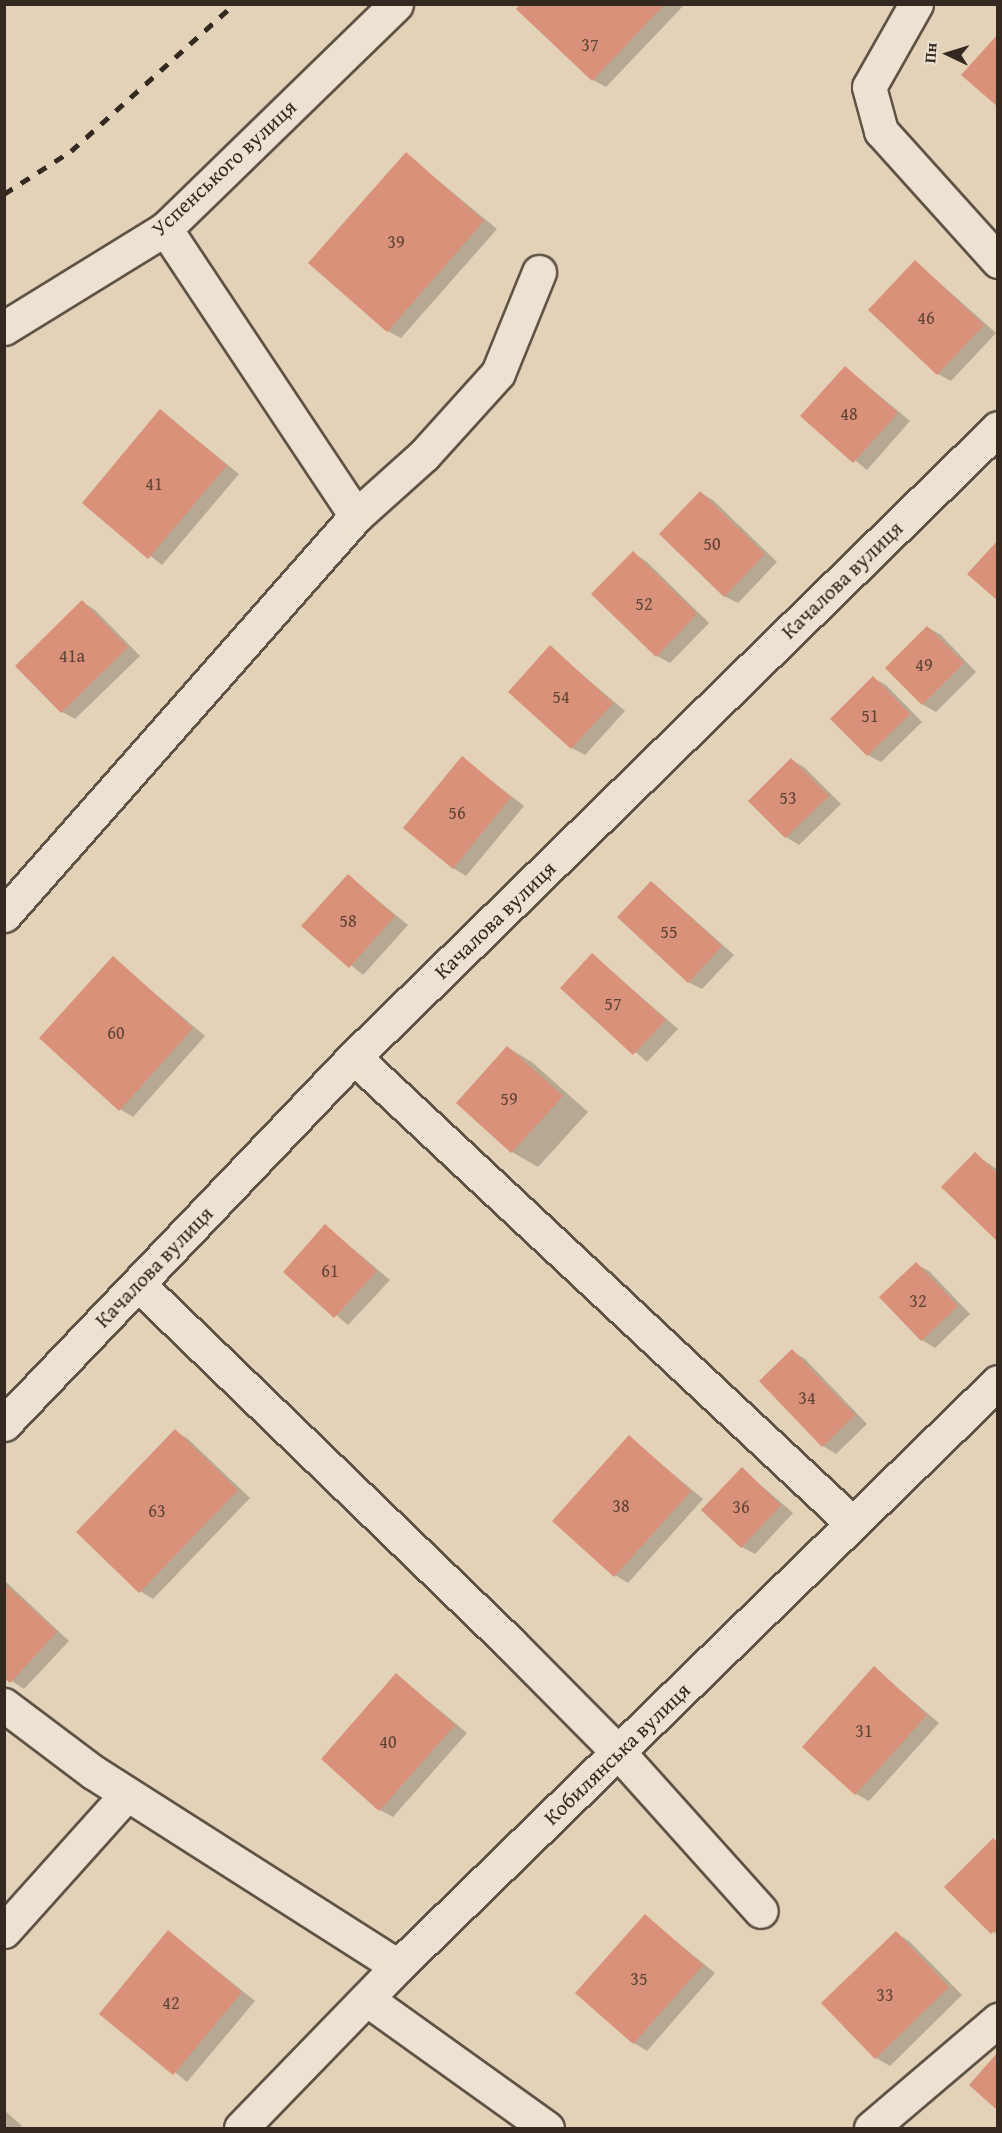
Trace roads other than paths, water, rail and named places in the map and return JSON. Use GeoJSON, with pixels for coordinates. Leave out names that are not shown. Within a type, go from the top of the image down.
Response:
{"type":"FeatureCollection","features":[{"type":"Feature","properties":{"kind":"street","name":"Успенського вулиця"},"geometry":{"type":"LineString","coordinates":[[4,328],[165,229],[396,4]]}},
{"type":"Feature","properties":{"kind":"street"},"geometry":{"type":"LineString","coordinates":[[916,4],[869,87],[881,131],[998,261]]}},
{"type":"Feature","properties":{"kind":"street"},"geometry":{"type":"LineString","coordinates":[[165,229],[356,516]]}},
{"type":"Feature","properties":{"kind":"street"},"geometry":{"type":"LineString","coordinates":[[4,915],[356,516],[424,455],[498,373],[539,272]]}},
{"type":"Feature","properties":{"kind":"street","name":"Качалова вулиця"},"geometry":{"type":"LineString","coordinates":[[4,1424],[354,1057],[998,428]]}},
{"type":"Feature","properties":{"kind":"street"},"geometry":{"type":"LineString","coordinates":[[354,1057],[851,1522]]}},
{"type":"Feature","properties":{"kind":"street"},"geometry":{"type":"LineString","coordinates":[[138,1284],[503,1636],[619,1754],[761,1911]]}},
{"type":"Feature","properties":{"kind":"street","name":"Кобилянська вулиця"},"geometry":{"type":"LineString","coordinates":[[241,2128],[368,2000],[398,1966],[619,1754],[851,1522],[998,1382]]}},
{"type":"Feature","properties":{"kind":"street"},"geometry":{"type":"LineString","coordinates":[[4,1705],[127,1794],[398,1966]]}},
{"type":"Feature","properties":{"kind":"street"},"geometry":{"type":"LineString","coordinates":[[4,1930],[127,1794]]}},
{"type":"Feature","properties":{"kind":"street"},"geometry":{"type":"LineString","coordinates":[[368,2000],[548,2128]]}},
{"type":"Feature","properties":{"kind":"street"},"geometry":{"type":"LineString","coordinates":[[871,2128],[998,2020]]}},
{"type":"Feature","properties":{"kind":"railway"},"geometry":{"type":"LineString","coordinates":[[4,194],[71,151],[234,4]]}}]}
